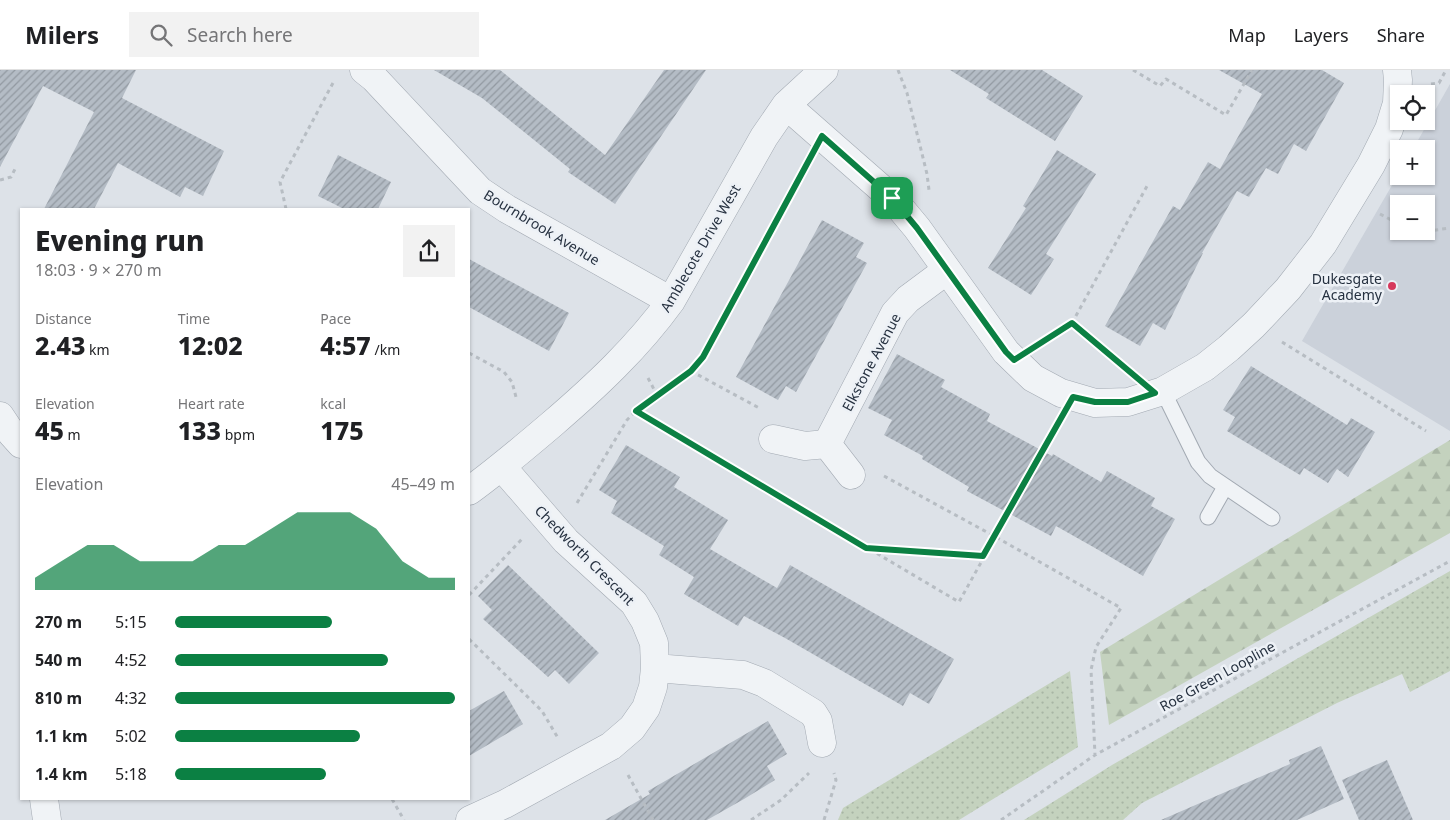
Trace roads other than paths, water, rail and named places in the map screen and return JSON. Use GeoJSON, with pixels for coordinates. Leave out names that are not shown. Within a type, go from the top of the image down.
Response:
{"type":"FeatureCollection","features":[{"type":"Feature","properties":{"kind":"street","name":"Bournbrook Avenue"},"geometry":{"type":"LineString","coordinates":[[364,70],[374,78],[480,191],[506,209],[670,301]]}},
{"type":"Feature","properties":{"kind":"street","name":"Amblecote Drive West"},"geometry":{"type":"LineString","coordinates":[[470,490],[502,467],[577,403],[632,349],[653,325],[670,301],[764,137],[786,105],[824,70]]}},
{"type":"Feature","properties":{"kind":"street"},"geometry":{"type":"LineString","coordinates":[[786,105],[892,198],[917,228],[1006,352],[1033,378],[1061,393],[1073,397],[1095,402],[1128,402],[1159,392],[1205,367],[1254,325],[1288,289],[1323,244],[1371,165],[1389,128],[1397,103],[1397,70]]}},
{"type":"Feature","properties":{"kind":"street","name":"Elkstone Avenue"},"geometry":{"type":"LineString","coordinates":[[828,444],[895,313],[908,299],[947,270]]}},
{"type":"Feature","properties":{"kind":"street"},"geometry":{"type":"LineString","coordinates":[[0,416],[20,443]]}},
{"type":"Feature","properties":{"kind":"street"},"geometry":{"type":"LineString","coordinates":[[773,439],[806,446],[828,444],[851,475]]}},
{"type":"Feature","properties":{"kind":"street","name":"Chedworth Crescent"},"geometry":{"type":"LineString","coordinates":[[470,820],[505,804],[611,746],[632,728],[646,708],[653,687],[655,668],[654,642],[634,603],[592,565],[552,524],[502,467]]}},
{"type":"Feature","properties":{"kind":"street"},"geometry":{"type":"LineString","coordinates":[[655,668],[743,675],[764,683],[813,713],[818,721],[825,749]]}},
{"type":"Feature","properties":{"kind":"street"},"geometry":{"type":"LineString","coordinates":[[44,800],[47,820]]}},
{"type":"Feature","properties":{"kind":"lane"},"geometry":{"type":"LineString","coordinates":[[1159,392],[1198,462],[1210,476],[1272,518]]}},
{"type":"Feature","properties":{"kind":"lane"},"geometry":{"type":"LineString","coordinates":[[1208,517],[1225,487]]}},
{"type":"Feature","properties":{"kind":"place","name":"Dukesgate Academy"},"geometry":{"type":"Point","coordinates":[1392,286]}}]}
